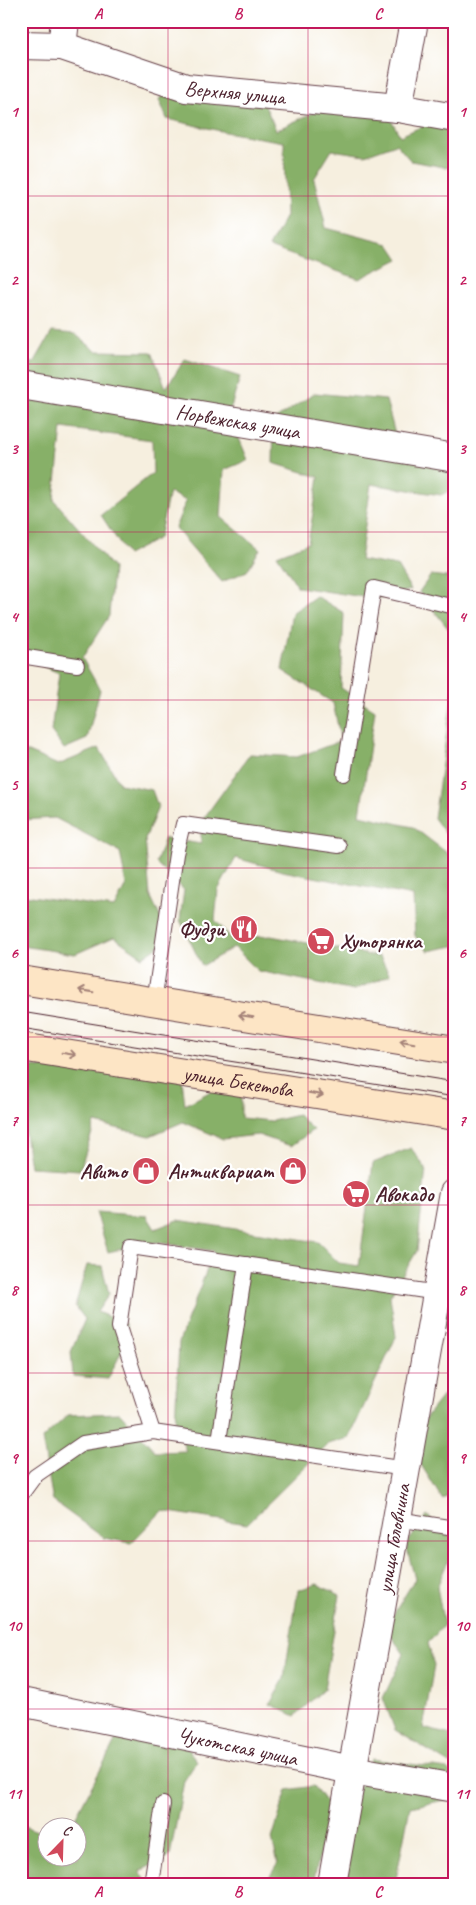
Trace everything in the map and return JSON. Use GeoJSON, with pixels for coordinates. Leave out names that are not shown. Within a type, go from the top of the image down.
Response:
{"type":"FeatureCollection","features":[{"type":"Feature","properties":{"kind":"main road"},"geometry":{"type":"LineString","coordinates":[[21,980],[455,1050]]}},
{"type":"Feature","properties":{"kind":"main road","name":"улица Бекетова"},"geometry":{"type":"LineString","coordinates":[[21,1047],[455,1116]]}},
{"type":"Feature","properties":{"kind":"street"},"geometry":{"type":"LineString","coordinates":[[398,108],[414,21]]}},
{"type":"Feature","properties":{"kind":"street","name":"Верхняя улица"},"geometry":{"type":"LineString","coordinates":[[21,45],[64,34],[186,88],[398,108],[455,118]]}},
{"type":"Feature","properties":{"kind":"street","name":"Норвежская улица"},"geometry":{"type":"LineString","coordinates":[[21,384],[455,458]]}},
{"type":"Feature","properties":{"kind":"street","name":"улица Головнина"},"geometry":{"type":"LineString","coordinates":[[332,1884],[455,1193]]}},
{"type":"Feature","properties":{"kind":"street","name":"Чукотская улица"},"geometry":{"type":"LineString","coordinates":[[21,1702],[352,1770],[455,1788]]}},
{"type":"Feature","properties":{"kind":"lane"},"geometry":{"type":"LineString","coordinates":[[344,774],[374,588],[455,607]]}},
{"type":"Feature","properties":{"kind":"lane"},"geometry":{"type":"LineString","coordinates":[[21,656],[77,665]]}},
{"type":"Feature","properties":{"kind":"lane"},"geometry":{"type":"LineString","coordinates":[[154,1002],[176,854],[183,824],[338,846]]}},
{"type":"Feature","properties":{"kind":"lane"},"geometry":{"type":"LineString","coordinates":[[153,1432],[119,1328],[131,1247],[438,1294]]}},
{"type":"Feature","properties":{"kind":"lane"},"geometry":{"type":"LineString","coordinates":[[219,1441],[246,1264]]}},
{"type":"Feature","properties":{"kind":"lane"},"geometry":{"type":"LineString","coordinates":[[21,1495],[34,1476],[83,1443],[153,1432],[406,1469]]}},
{"type":"Feature","properties":{"kind":"lane"},"geometry":{"type":"LineString","coordinates":[[397,1519],[455,1528]]}},
{"type":"Feature","properties":{"kind":"lane"},"geometry":{"type":"LineString","coordinates":[[151,1884],[164,1804]]}},
{"type":"Feature","properties":{"kind":"green space"},"geometry":{"type":"Polygon","coordinates":[[[185,80],[259,92],[276,130],[337,102],[388,114],[400,136],[439,119],[455,123],[455,169],[411,161],[396,144],[365,155],[332,150],[314,179],[326,228],[389,244],[399,259],[359,279],[269,247],[286,216],[284,142],[225,132],[167,119],[159,99],[185,80]]]}},
{"type":"Feature","properties":{"kind":"green space"},"geometry":{"type":"Polygon","coordinates":[[[52,332],[75,334],[96,351],[152,352],[166,388],[185,359],[240,377],[229,414],[248,460],[224,470],[221,517],[260,549],[247,571],[222,582],[175,528],[186,501],[169,492],[159,538],[127,555],[101,515],[153,473],[152,440],[62,428],[54,500],[113,568],[109,616],[82,658],[100,690],[87,739],[64,749],[51,731],[59,673],[21,657],[21,361],[34,363],[52,332]]]}},
{"type":"Feature","properties":{"kind":"green space"},"geometry":{"type":"Polygon","coordinates":[[[315,393],[386,400],[401,457],[448,465],[455,477],[455,488],[441,495],[371,484],[360,560],[397,566],[411,590],[376,599],[298,587],[277,555],[308,543],[319,477],[273,463],[274,420],[315,393]]]}},
{"type":"Feature","properties":{"kind":"green space"},"geometry":{"type":"Polygon","coordinates":[[[431,575],[455,578],[455,637],[419,592],[431,575]]]}},
{"type":"Feature","properties":{"kind":"green space"},"geometry":{"type":"Polygon","coordinates":[[[316,596],[344,613],[341,688],[375,710],[360,815],[413,827],[455,859],[455,943],[454,946],[428,951],[415,936],[413,896],[282,871],[236,858],[218,890],[215,920],[231,938],[271,936],[380,957],[390,975],[354,990],[258,971],[234,947],[202,966],[180,920],[184,890],[156,863],[165,838],[201,844],[201,822],[250,754],[297,757],[341,741],[333,703],[282,670],[292,613],[316,596]]]}},
{"type":"Feature","properties":{"kind":"green space"},"geometry":{"type":"Polygon","coordinates":[[[455,677],[455,842],[451,841],[434,818],[455,677]]]}},
{"type":"Feature","properties":{"kind":"green space"},"geometry":{"type":"Polygon","coordinates":[[[99,748],[120,784],[152,790],[158,807],[145,839],[150,895],[170,938],[143,957],[114,937],[75,954],[21,946],[21,898],[24,895],[114,908],[126,885],[120,852],[55,818],[21,820],[21,752],[28,752],[58,765],[99,748]]]}},
{"type":"Feature","properties":{"kind":"green space"},"geometry":{"type":"Polygon","coordinates":[[[68,1046],[182,1079],[185,1105],[224,1084],[241,1092],[241,1118],[272,1121],[298,1115],[313,1130],[291,1146],[258,1135],[223,1139],[183,1122],[150,1136],[95,1123],[80,1170],[30,1167],[23,1121],[21,1121],[21,1062],[26,1066],[54,1069],[68,1046]]]}},
{"type":"Feature","properties":{"kind":"green space"},"geometry":{"type":"Polygon","coordinates":[[[411,1148],[426,1169],[417,1251],[390,1296],[396,1337],[349,1438],[328,1444],[247,1524],[162,1511],[131,1543],[104,1538],[53,1501],[42,1439],[68,1415],[120,1413],[156,1452],[186,1451],[175,1423],[179,1342],[214,1251],[156,1242],[108,1252],[96,1212],[147,1216],[155,1229],[178,1220],[318,1242],[339,1263],[359,1266],[373,1163],[411,1148]]]}},
{"type":"Feature","properties":{"kind":"green space"},"geometry":{"type":"Polygon","coordinates":[[[455,1253],[455,1351],[442,1321],[455,1253]]]}},
{"type":"Feature","properties":{"kind":"green space"},"geometry":{"type":"Polygon","coordinates":[[[87,1265],[102,1266],[109,1294],[97,1312],[126,1324],[128,1339],[108,1379],[73,1376],[71,1352],[85,1319],[75,1306],[87,1265]]]}},
{"type":"Feature","properties":{"kind":"green space"},"geometry":{"type":"Polygon","coordinates":[[[455,1380],[455,1494],[442,1499],[417,1458],[425,1418],[455,1380]]]}},
{"type":"Feature","properties":{"kind":"green space"},"geometry":{"type":"Polygon","coordinates":[[[427,1515],[455,1539],[455,1544],[437,1587],[444,1625],[428,1643],[434,1666],[423,1728],[455,1736],[455,1767],[395,1730],[383,1698],[404,1654],[385,1628],[415,1579],[406,1545],[427,1515]]]}},
{"type":"Feature","properties":{"kind":"green space"},"geometry":{"type":"Polygon","coordinates":[[[317,1584],[340,1595],[324,1689],[295,1716],[270,1704],[284,1679],[298,1590],[317,1584]]]}},
{"type":"Feature","properties":{"kind":"green space"},"geometry":{"type":"Polygon","coordinates":[[[120,1732],[181,1740],[197,1761],[184,1781],[170,1856],[140,1871],[148,1884],[21,1884],[21,1825],[38,1831],[38,1868],[88,1868],[88,1818],[75,1818],[120,1732]]]}},
{"type":"Feature","properties":{"kind":"green space"},"geometry":{"type":"Polygon","coordinates":[[[371,1759],[448,1769],[455,1784],[455,1798],[410,1807],[395,1884],[335,1884],[332,1852],[371,1759]]]}},
{"type":"Feature","properties":{"kind":"green space"},"geometry":{"type":"Polygon","coordinates":[[[314,1786],[330,1808],[313,1884],[265,1884],[278,1863],[272,1839],[287,1790],[314,1786]]]}},
{"type":"Feature","properties":{"kind":"tram line"},"geometry":{"type":"LineString","coordinates":[[21,1012],[455,1082]]}},
{"type":"Feature","properties":{"kind":"tram line"},"geometry":{"type":"LineString","coordinates":[[21,1028],[455,1097]]}},
{"type":"Feature","properties":{"kind":"place","name":"Фудзи"},"geometry":{"type":"Point","coordinates":[244,929]}},
{"type":"Feature","properties":{"kind":"place","name":"Хуторянка"},"geometry":{"type":"Point","coordinates":[321,941]}},
{"type":"Feature","properties":{"kind":"place","name":"Авито"},"geometry":{"type":"Point","coordinates":[146,1171]}},
{"type":"Feature","properties":{"kind":"place","name":"Антиквариат"},"geometry":{"type":"Point","coordinates":[293,1171]}},
{"type":"Feature","properties":{"kind":"place","name":"Авокадо"},"geometry":{"type":"Point","coordinates":[356,1194]}}]}
